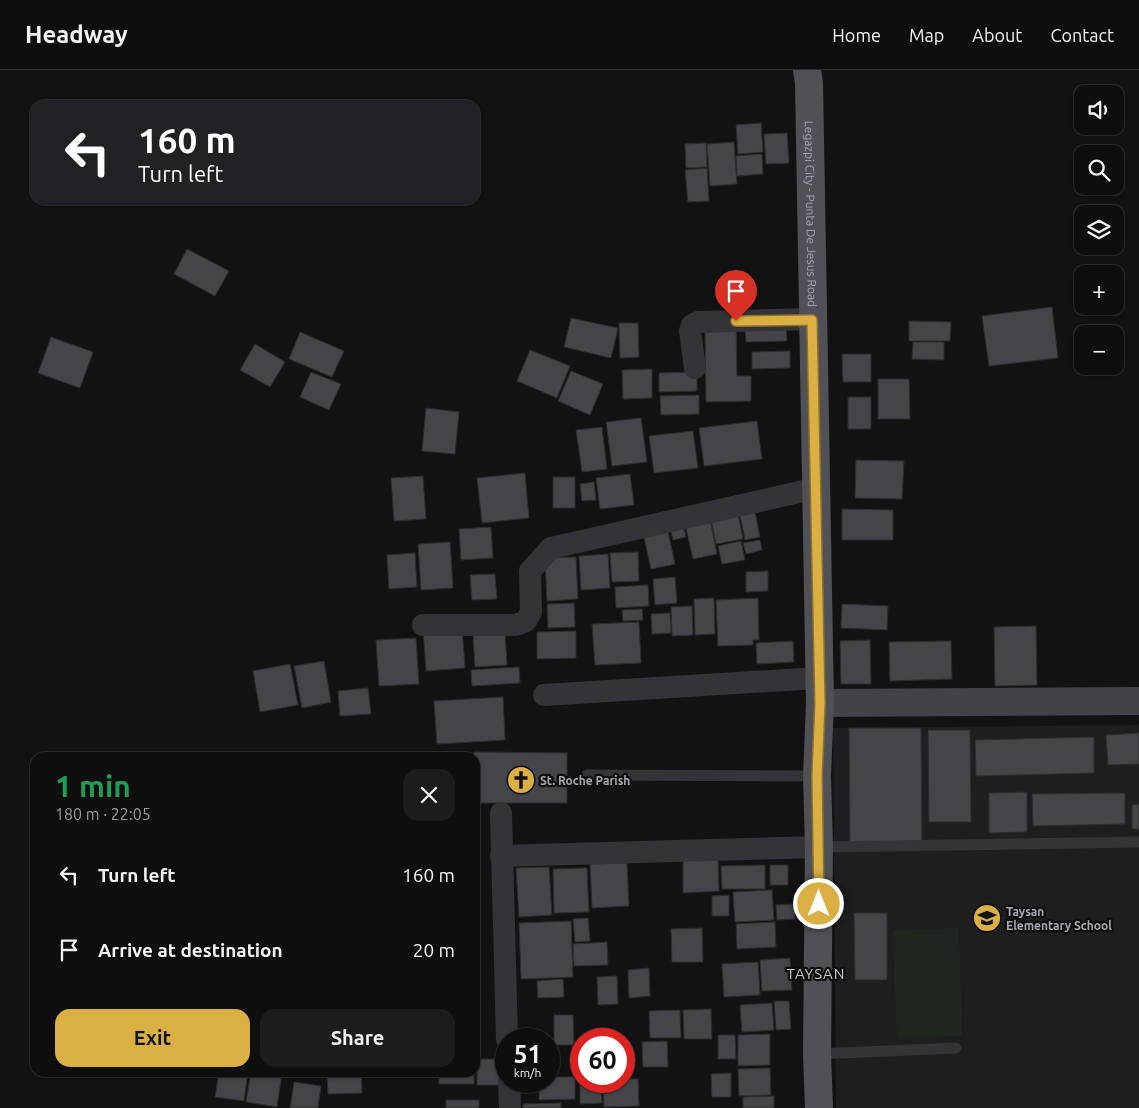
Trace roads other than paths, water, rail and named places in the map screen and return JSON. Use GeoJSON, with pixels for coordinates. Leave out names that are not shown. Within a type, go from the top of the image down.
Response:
{"type":"FeatureCollection","features":[{"type":"Feature","properties":{"kind":"main road","name":"Legazpi City - Punta De Jesus Road"},"geometry":{"type":"LineString","coordinates":[[807,70],[809,83],[819,691],[817,776],[820,847],[817,1054],[819,1108]]}},
{"type":"Feature","properties":{"kind":"street"},"geometry":{"type":"LineString","coordinates":[[696,368],[690,331],[692,325],[698,322],[812,320]]}},
{"type":"Feature","properties":{"kind":"street"},"geometry":{"type":"LineString","coordinates":[[423,625],[516,625],[526,621],[530,612],[530,570],[551,548],[816,488]]}},
{"type":"Feature","properties":{"kind":"street"},"geometry":{"type":"LineString","coordinates":[[544,695],[819,691],[1139,701]]}},
{"type":"Feature","properties":{"kind":"street"},"geometry":{"type":"LineString","coordinates":[[501,813],[507,1028]]}},
{"type":"Feature","properties":{"kind":"street"},"geometry":{"type":"LineString","coordinates":[[501,856],[820,847]]}},
{"type":"Feature","properties":{"kind":"street"},"geometry":{"type":"LineString","coordinates":[[509,1093],[510,1108]]}},
{"type":"Feature","properties":{"kind":"lane"},"geometry":{"type":"LineString","coordinates":[[587,775],[817,776]]}},
{"type":"Feature","properties":{"kind":"lane"},"geometry":{"type":"LineString","coordinates":[[820,847],[1139,842]]}},
{"type":"Feature","properties":{"kind":"lane"},"geometry":{"type":"LineString","coordinates":[[817,1054],[956,1048]]}},
{"type":"Feature","properties":{"kind":"place","name":"St. Roche Parish"},"geometry":{"type":"Point","coordinates":[521,780]}},
{"type":"Feature","properties":{"kind":"place","name":"Taysan Elementary School"},"geometry":{"type":"Point","coordinates":[987,918]}},
{"type":"Feature","properties":{"kind":"district","name":"TAYSAN"},"geometry":{"type":"Point","coordinates":[816,973]}}]}
